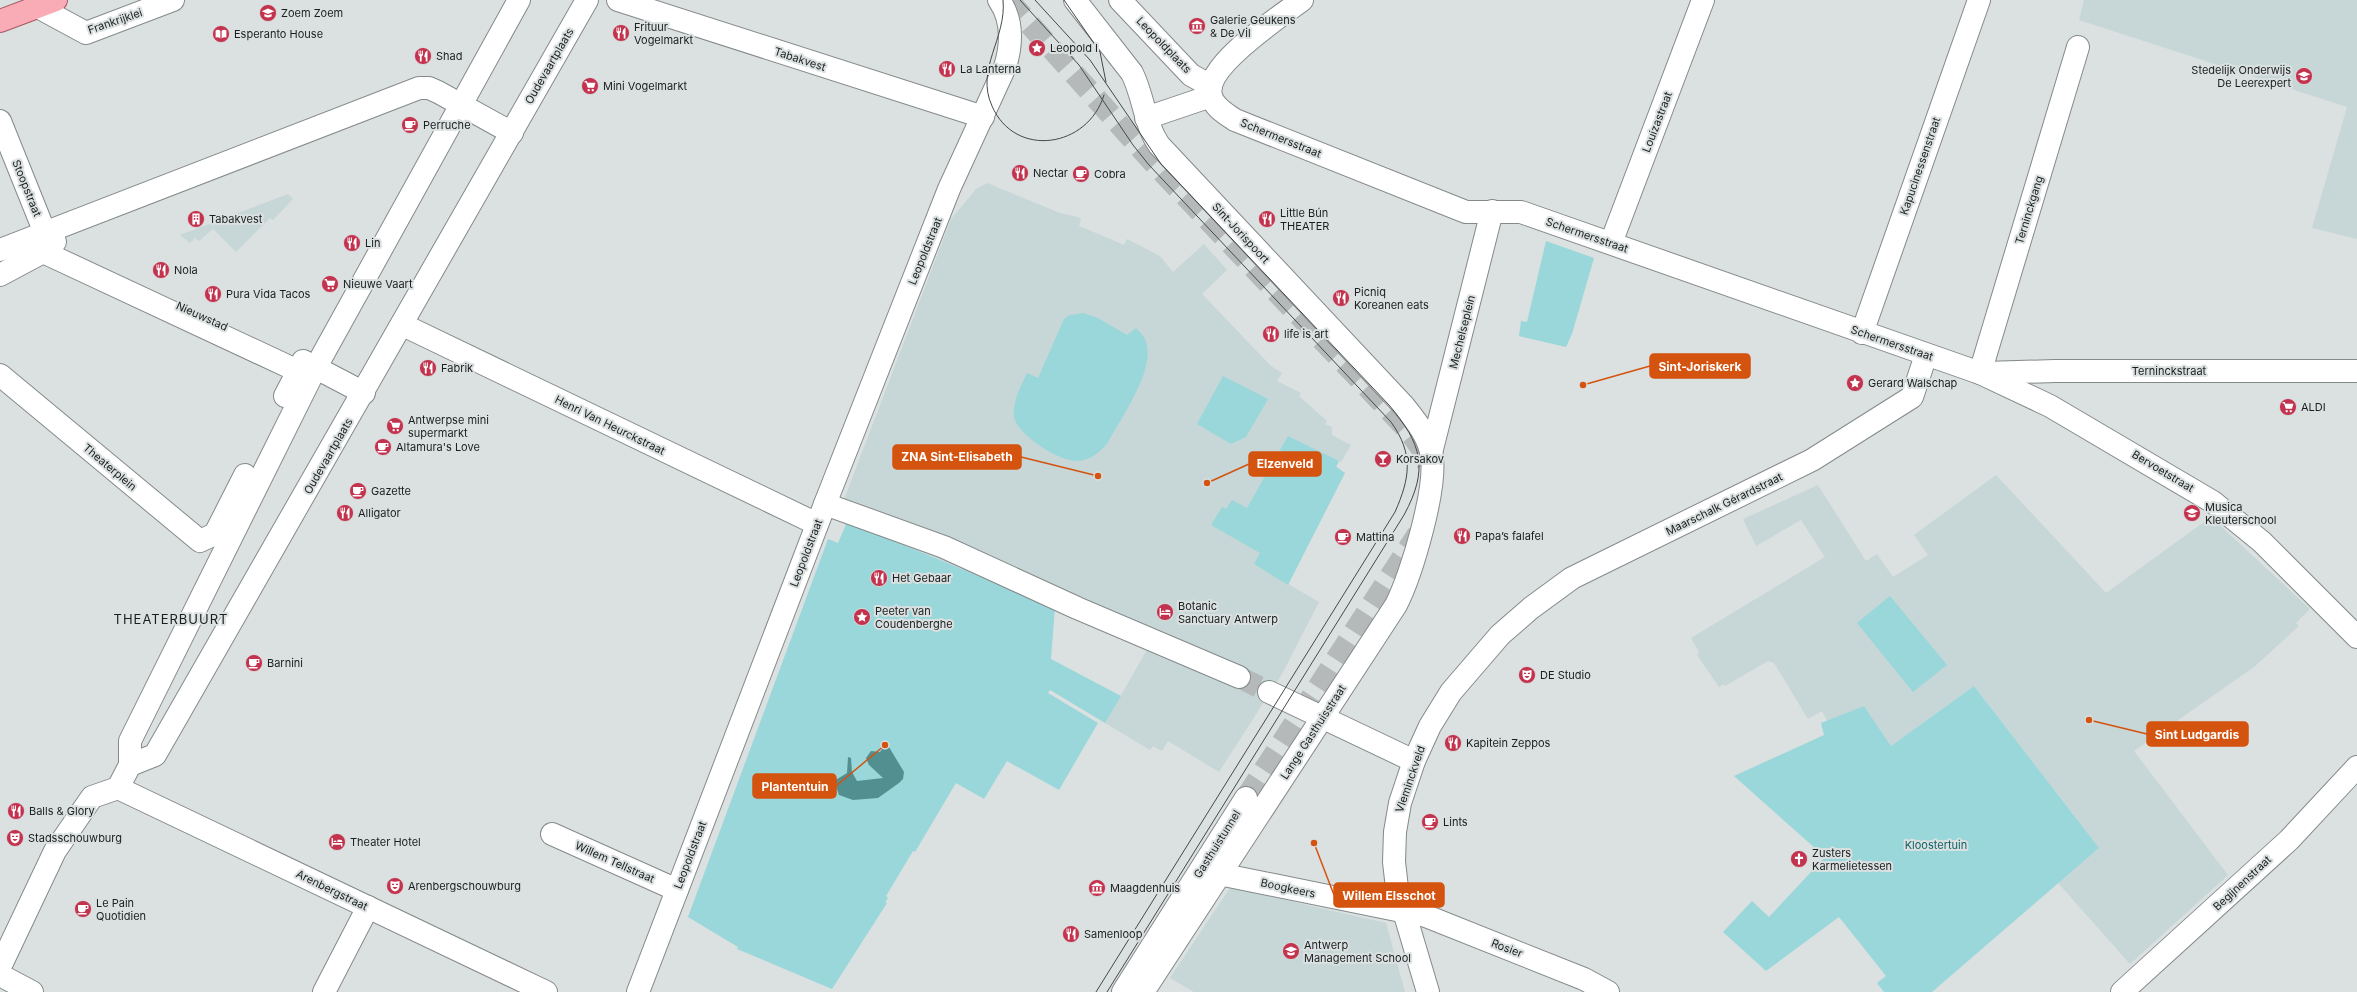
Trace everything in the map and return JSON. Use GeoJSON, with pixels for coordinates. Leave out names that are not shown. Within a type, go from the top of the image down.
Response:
{"type":"FeatureCollection","features":[{"type":"Feature","properties":{"kind":"main road","name":"Frankrijklei"},"geometry":{"type":"LineString","coordinates":[[0,21],[47,4]]}},
{"type":"Feature","properties":{"kind":"street","name":"Frankrijklei"},"geometry":{"type":"LineString","coordinates":[[47,4],[86,33],[173,0]]}},
{"type":"Feature","properties":{"kind":"street"},"geometry":{"type":"LineString","coordinates":[[0,967],[59,845],[92,797],[118,788],[130,765],[130,741],[316,367],[519,0]]}},
{"type":"Feature","properties":{"kind":"street","name":"Oudevaartplaats"},"geometry":{"type":"LineString","coordinates":[[130,765],[155,755],[403,325],[587,0]]}},
{"type":"Feature","properties":{"kind":"street","name":"Tabakvest"},"geometry":{"type":"LineString","coordinates":[[618,0],[983,117]]}},
{"type":"Feature","properties":{"kind":"street"},"geometry":{"type":"LineString","coordinates":[[983,117],[1009,53],[1010,35],[1008,17],[999,0]]}},
{"type":"Feature","properties":{"kind":"street","name":"Sint-Jorispoort"},"geometry":{"type":"LineString","coordinates":[[1075,0],[1132,73],[1139,87],[1146,118],[1153,135],[1164,151],[1404,406],[1418,424],[1431,453]]}},
{"type":"Feature","properties":{"kind":"street","name":"Leopoldplaats"},"geometry":{"type":"LineString","coordinates":[[1120,0],[1192,74],[1211,91]]}},
{"type":"Feature","properties":{"kind":"street"},"geometry":{"type":"LineString","coordinates":[[1146,118],[1211,91],[1215,75],[1230,57],[1302,0]]}},
{"type":"Feature","properties":{"kind":"street","name":"Louizastraat"},"geometry":{"type":"LineString","coordinates":[[1611,243],[1703,0]]}},
{"type":"Feature","properties":{"kind":"street","name":"Kapucinessenstraat"},"geometry":{"type":"LineString","coordinates":[[1862,333],[1979,0]]}},
{"type":"Feature","properties":{"kind":"street","name":"Terninckgang"},"geometry":{"type":"LineString","coordinates":[[1980,373],[2078,47]]}},
{"type":"Feature","properties":{"kind":"street"},"geometry":{"type":"LineString","coordinates":[[0,250],[410,90],[429,88],[512,133]]}},
{"type":"Feature","properties":{"kind":"street","name":"Schermersstraat"},"geometry":{"type":"LineString","coordinates":[[1211,91],[1217,106],[1235,120],[1466,212],[1521,212],[1862,333],[1980,373]]}},
{"type":"Feature","properties":{"kind":"street","name":"Leopoldstraat"},"geometry":{"type":"LineString","coordinates":[[638,992],[825,504],[950,189],[983,117]]}},
{"type":"Feature","properties":{"kind":"street","name":"Stoopstraat"},"geometry":{"type":"LineString","coordinates":[[0,121],[45,233]]}},
{"type":"Feature","properties":{"kind":"street","name":"Mechelseplein"},"geometry":{"type":"LineString","coordinates":[[1431,453],[1492,211]]}},
{"type":"Feature","properties":{"kind":"street","name":"Nieuwstad"},"geometry":{"type":"LineString","coordinates":[[45,233],[73,257],[316,367],[364,393]]}},
{"type":"Feature","properties":{"kind":"street"},"geometry":{"type":"LineString","coordinates":[[0,275],[43,252],[298,371],[214,534],[200,541]]}},
{"type":"Feature","properties":{"kind":"street","name":"Henri Van Heurckstraat"},"geometry":{"type":"LineString","coordinates":[[403,325],[818,524]]}},
{"type":"Feature","properties":{"kind":"street","name":"Maarschalk Gérardstraat"},"geometry":{"type":"LineString","coordinates":[[1500,635],[1531,608],[1572,578],[1812,460],[1912,397],[1926,355]]}},
{"type":"Feature","properties":{"kind":"street","name":"Terninckstraat"},"geometry":{"type":"LineString","coordinates":[[1980,373],[2055,370],[2357,371]]}},
{"type":"Feature","properties":{"kind":"street","name":"Bervoetstraat"},"geometry":{"type":"LineString","coordinates":[[1980,373],[2050,406],[2214,502],[2262,542],[2357,637]]}},
{"type":"Feature","properties":{"kind":"street"},"geometry":{"type":"LineString","coordinates":[[0,375],[220,558]]}},
{"type":"Feature","properties":{"kind":"street","name":"Lange Gasthuisstraat"},"geometry":{"type":"LineString","coordinates":[[1143,992],[1396,605],[1404,590],[1430,487],[1433,464],[1431,453]]}},
{"type":"Feature","properties":{"kind":"street"},"geometry":{"type":"LineString","coordinates":[[825,504],[944,547],[1077,608],[1239,678]]}},
{"type":"Feature","properties":{"kind":"street","name":"Vleminckveld"},"geometry":{"type":"LineString","coordinates":[[1428,992],[1397,888],[1394,862],[1395,832],[1400,803],[1414,761],[1430,726],[1451,692],[1500,635]]}},
{"type":"Feature","properties":{"kind":"street"},"geometry":{"type":"LineString","coordinates":[[1269,692],[1414,761]]}},
{"type":"Feature","properties":{"kind":"street","name":"Begijnenstraat"},"geometry":{"type":"LineString","coordinates":[[2122,992],[2289,840],[2357,767]]}},
{"type":"Feature","properties":{"kind":"street","name":"Arenbergstraat"},"geometry":{"type":"LineString","coordinates":[[118,788],[546,992]]}},
{"type":"Feature","properties":{"kind":"street","name":"Gasthuistunnel"},"geometry":{"type":"LineString","coordinates":[[1123,992],[1246,798]]}},
{"type":"Feature","properties":{"kind":"street","name":"Willem Tellstraat"},"geometry":{"type":"LineString","coordinates":[[552,834],[677,890]]}},
{"type":"Feature","properties":{"kind":"street","name":"Boogkeers"},"geometry":{"type":"LineString","coordinates":[[1219,874],[1404,912]]}},
{"type":"Feature","properties":{"kind":"street"},"geometry":{"type":"LineString","coordinates":[[324,992],[368,907]]}},
{"type":"Feature","properties":{"kind":"street","name":"Rosier"},"geometry":{"type":"LineString","coordinates":[[1404,912],[1426,916],[1584,979],[1608,992]]}},
{"type":"Feature","properties":{"kind":"street"},"geometry":{"type":"LineString","coordinates":[[0,975],[32,992]]}},
{"type":"Feature","properties":{"kind":"shaded area","name":"Stedelijk Onderwijs De Leerexpert"},"geometry":{"type":"Polygon","coordinates":[[[2084,0],[2357,0],[2357,239],[2312,228],[2347,107],[2079,20],[2084,0]]]}},
{"type":"Feature","properties":{"kind":"shaded area"},"geometry":{"type":"Polygon","coordinates":[[[987,183],[1060,213],[1081,218],[1079,226],[1124,245],[1127,239],[1160,256],[1173,272],[1204,244],[1227,270],[1202,294],[1271,366],[1282,373],[1277,381],[1301,393],[1299,396],[1327,421],[1325,424],[1332,427],[1332,435],[1351,445],[1341,462],[1339,461],[1336,466],[1345,473],[1288,584],[1319,602],[1282,674],[1219,772],[1168,741],[1162,751],[1153,746],[1150,750],[1105,723],[1148,648],[1055,607],[837,518],[951,219],[976,189],[987,183]]]}},
{"type":"Feature","properties":{"kind":"shaded area"},"geometry":{"type":"Polygon","coordinates":[[[288,194],[293,199],[273,220],[270,218],[236,252],[213,229],[199,241],[195,238],[190,243],[180,235],[288,194]]]}},
{"type":"Feature","properties":{"kind":"shaded area"},"geometry":{"type":"Polygon","coordinates":[[[1996,475],[2106,593],[2211,517],[2310,609],[2296,623],[2299,626],[2254,667],[2134,751],[2228,875],[2130,964],[2058,883],[2099,848],[1974,686],[1891,746],[1864,706],[1827,721],[1822,711],[1808,719],[1774,663],[1768,661],[1725,686],[1724,684],[1719,687],[1697,655],[1699,652],[1691,638],[1825,557],[1801,520],[1756,546],[1743,519],[1818,485],[1866,561],[1877,554],[1893,577],[1928,555],[1914,535],[1996,475]]]}},
{"type":"Feature","properties":{"kind":"shaded area"},"geometry":{"type":"Polygon","coordinates":[[[889,747],[904,772],[903,779],[899,783],[878,798],[853,800],[839,795],[834,781],[847,773],[848,757],[851,758],[852,772],[857,781],[883,778],[869,765],[866,758],[871,751],[880,752],[883,748],[889,747]]]}},
{"type":"Feature","properties":{"kind":"shaded area","name":"Antwerp Management School"},"geometry":{"type":"Polygon","coordinates":[[[1232,885],[1298,903],[1386,923],[1405,992],[1194,992],[1170,978],[1232,885]]]}},
{"type":"Feature","properties":{"kind":"green space"},"geometry":{"type":"Polygon","coordinates":[[[1546,241],[1594,258],[1572,334],[1566,347],[1519,336],[1521,321],[1527,322],[1546,241]]]}},
{"type":"Feature","properties":{"kind":"green space"},"geometry":{"type":"Polygon","coordinates":[[[1083,313],[1098,318],[1127,335],[1136,328],[1146,341],[1148,357],[1140,383],[1134,396],[1107,444],[1094,456],[1078,461],[1070,460],[1051,453],[1031,440],[1017,424],[1014,417],[1014,406],[1027,373],[1038,378],[1064,319],[1070,315],[1083,313]]]}},
{"type":"Feature","properties":{"kind":"green space"},"geometry":{"type":"Polygon","coordinates":[[[1223,376],[1268,399],[1246,437],[1231,444],[1197,424],[1223,376]]]}},
{"type":"Feature","properties":{"kind":"green space"},"geometry":{"type":"Polygon","coordinates":[[[1288,436],[1339,461],[1336,467],[1345,473],[1288,585],[1254,564],[1260,553],[1211,525],[1222,507],[1226,509],[1232,500],[1247,508],[1288,436]]]}},
{"type":"Feature","properties":{"kind":"green space"},"geometry":{"type":"Polygon","coordinates":[[[847,522],[1055,607],[1051,659],[1121,696],[1105,723],[1050,690],[1048,693],[1098,723],[1059,790],[1007,761],[984,799],[956,783],[915,852],[913,851],[886,896],[888,898],[885,902],[887,903],[832,989],[737,949],[738,947],[688,917],[828,539],[838,543],[847,522]]]}},
{"type":"Feature","properties":{"kind":"green space"},"geometry":{"type":"Polygon","coordinates":[[[1890,596],[1947,665],[1913,692],[1857,623],[1890,596]]]}},
{"type":"Feature","properties":{"kind":"green space","name":"Kloostertuin"},"geometry":{"type":"Polygon","coordinates":[[[1974,686],[2099,848],[1932,992],[1884,992],[1877,983],[1886,976],[1839,917],[1766,971],[1723,932],[1752,901],[1769,917],[1825,857],[1734,776],[1824,735],[1821,723],[1864,706],[1891,746],[1974,686]]]}},
{"type":"Feature","properties":{"kind":"tunnel"},"geometry":{"type":"LineString","coordinates":[[1008,0],[1152,161],[1409,431],[1425,453],[1428,465]]}},
{"type":"Feature","properties":{"kind":"tunnel"},"geometry":{"type":"LineString","coordinates":[[1246,798],[1418,534]]}},
{"type":"Feature","properties":{"kind":"tunnel"},"geometry":{"type":"LineString","coordinates":[[1239,677],[1269,692]]}},
{"type":"Feature","properties":{"kind":"tram line"},"geometry":{"type":"LineString","coordinates":[[1003,0],[1001,27],[989,66],[987,79],[988,92],[992,106],[1003,123],[1017,134],[1033,140],[1051,140],[1068,136],[1083,127],[1096,113],[1104,95]]}},
{"type":"Feature","properties":{"kind":"tram line"},"geometry":{"type":"LineString","coordinates":[[1020,0],[1079,65],[1133,145],[1149,165],[1391,422],[1403,445],[1407,466],[1404,488],[1395,512],[1096,992]]}},
{"type":"Feature","properties":{"kind":"tram line"},"geometry":{"type":"LineString","coordinates":[[1035,0],[1090,60],[1161,164],[1389,405],[1409,432],[1415,445],[1419,470],[1417,484],[1404,515],[1107,992]]}},
{"type":"Feature","properties":{"kind":"tram line"},"geometry":{"type":"LineString","coordinates":[[1064,0],[1100,52],[1106,82]]}},
{"type":"Feature","properties":{"kind":"place","name":"Zoem Zoem"},"geometry":{"type":"Point","coordinates":[268,13]}},
{"type":"Feature","properties":{"kind":"place","name":"Galerie Geukens & De Vil"},"geometry":{"type":"Point","coordinates":[1197,26]}},
{"type":"Feature","properties":{"kind":"place","name":"Frituur Vogelmarkt"},"geometry":{"type":"Point","coordinates":[621,33]}},
{"type":"Feature","properties":{"kind":"place","name":"Esperanto House"},"geometry":{"type":"Point","coordinates":[221,34]}},
{"type":"Feature","properties":{"kind":"place","name":"Leopold I"},"geometry":{"type":"Point","coordinates":[1037,48]}},
{"type":"Feature","properties":{"kind":"place","name":"Shad"},"geometry":{"type":"Point","coordinates":[423,56]}},
{"type":"Feature","properties":{"kind":"place","name":"La Lanterna"},"geometry":{"type":"Point","coordinates":[947,69]}},
{"type":"Feature","properties":{"kind":"place","name":"Stedelijk Onderwijs De Leerexpert"},"geometry":{"type":"Point","coordinates":[2304,76]}},
{"type":"Feature","properties":{"kind":"place","name":"Mini Vogelmarkt"},"geometry":{"type":"Point","coordinates":[590,86]}},
{"type":"Feature","properties":{"kind":"place","name":"Perruche"},"geometry":{"type":"Point","coordinates":[410,125]}},
{"type":"Feature","properties":{"kind":"place","name":"Nectar"},"geometry":{"type":"Point","coordinates":[1020,173]}},
{"type":"Feature","properties":{"kind":"place","name":"Cobra"},"geometry":{"type":"Point","coordinates":[1081,174]}},
{"type":"Feature","properties":{"kind":"place","name":"Tabakvest"},"geometry":{"type":"Point","coordinates":[196,219]}},
{"type":"Feature","properties":{"kind":"place","name":"Little Bún THEATER"},"geometry":{"type":"Point","coordinates":[1267,219]}},
{"type":"Feature","properties":{"kind":"place","name":"Lin"},"geometry":{"type":"Point","coordinates":[352,243]}},
{"type":"Feature","properties":{"kind":"place","name":"Nola"},"geometry":{"type":"Point","coordinates":[161,270]}},
{"type":"Feature","properties":{"kind":"place","name":"Nieuwe Vaart"},"geometry":{"type":"Point","coordinates":[330,284]}},
{"type":"Feature","properties":{"kind":"place","name":"Pura Vida Tacos"},"geometry":{"type":"Point","coordinates":[213,294]}},
{"type":"Feature","properties":{"kind":"place","name":"Picniq Koreanen eats"},"geometry":{"type":"Point","coordinates":[1341,298]}},
{"type":"Feature","properties":{"kind":"place","name":"life is art"},"geometry":{"type":"Point","coordinates":[1271,334]}},
{"type":"Feature","properties":{"kind":"place","name":"Fabrik"},"geometry":{"type":"Point","coordinates":[428,368]}},
{"type":"Feature","properties":{"kind":"place","name":"Gerard Walschap"},"geometry":{"type":"Point","coordinates":[1855,383]}},
{"type":"Feature","properties":{"kind":"place","name":"Sint-Joriskerk"},"geometry":{"type":"Point","coordinates":[1583,385]}},
{"type":"Feature","properties":{"kind":"place","name":"ALDI"},"geometry":{"type":"Point","coordinates":[2288,407]}},
{"type":"Feature","properties":{"kind":"place","name":"Antwerpse mini supermarkt"},"geometry":{"type":"Point","coordinates":[395,426]}},
{"type":"Feature","properties":{"kind":"place","name":"Altamura's Love"},"geometry":{"type":"Point","coordinates":[383,447]}},
{"type":"Feature","properties":{"kind":"place","name":"Korsakov"},"geometry":{"type":"Point","coordinates":[1383,459]}},
{"type":"Feature","properties":{"kind":"place","name":"ZNA Sint-Elisabeth"},"geometry":{"type":"Point","coordinates":[1098,476]}},
{"type":"Feature","properties":{"kind":"place","name":"Elzenveld"},"geometry":{"type":"Point","coordinates":[1207,483]}},
{"type":"Feature","properties":{"kind":"place","name":"Gazette"},"geometry":{"type":"Point","coordinates":[358,491]}},
{"type":"Feature","properties":{"kind":"place","name":"Alligator"},"geometry":{"type":"Point","coordinates":[345,513]}},
{"type":"Feature","properties":{"kind":"place","name":"Musica Kleuterschool"},"geometry":{"type":"Point","coordinates":[2192,513]}},
{"type":"Feature","properties":{"kind":"place","name":"Papa’s falafel"},"geometry":{"type":"Point","coordinates":[1462,536]}},
{"type":"Feature","properties":{"kind":"place","name":"Mattina"},"geometry":{"type":"Point","coordinates":[1343,537]}},
{"type":"Feature","properties":{"kind":"place","name":"Het Gebaar"},"geometry":{"type":"Point","coordinates":[879,578]}},
{"type":"Feature","properties":{"kind":"place","name":"Botanic Sanctuary Antwerp"},"geometry":{"type":"Point","coordinates":[1165,612]}},
{"type":"Feature","properties":{"kind":"place","name":"Peeter van Coudenberghe"},"geometry":{"type":"Point","coordinates":[862,617]}},
{"type":"Feature","properties":{"kind":"place","name":"Barnini"},"geometry":{"type":"Point","coordinates":[254,663]}},
{"type":"Feature","properties":{"kind":"place","name":"DE Studio"},"geometry":{"type":"Point","coordinates":[1527,675]}},
{"type":"Feature","properties":{"kind":"place","name":"Sint Ludgardis"},"geometry":{"type":"Point","coordinates":[2089,720]}},
{"type":"Feature","properties":{"kind":"place","name":"Kapitein Zeppos"},"geometry":{"type":"Point","coordinates":[1453,743]}},
{"type":"Feature","properties":{"kind":"place","name":"Plantentuin"},"geometry":{"type":"Point","coordinates":[885,745]}},
{"type":"Feature","properties":{"kind":"place","name":"Balls & Glory"},"geometry":{"type":"Point","coordinates":[16,811]}},
{"type":"Feature","properties":{"kind":"place","name":"Lints"},"geometry":{"type":"Point","coordinates":[1430,822]}},
{"type":"Feature","properties":{"kind":"place","name":"Stadsschouwburg"},"geometry":{"type":"Point","coordinates":[15,838]}},
{"type":"Feature","properties":{"kind":"place","name":"Theater Hotel"},"geometry":{"type":"Point","coordinates":[337,842]}},
{"type":"Feature","properties":{"kind":"place","name":"Willem Elsschot"},"geometry":{"type":"Point","coordinates":[1314,843]}},
{"type":"Feature","properties":{"kind":"place","name":"Zusters Karmelietessen"},"geometry":{"type":"Point","coordinates":[1799,859]}},
{"type":"Feature","properties":{"kind":"place","name":"Arenbergschouwburg"},"geometry":{"type":"Point","coordinates":[395,886]}},
{"type":"Feature","properties":{"kind":"place","name":"Maagdenhuis"},"geometry":{"type":"Point","coordinates":[1097,888]}},
{"type":"Feature","properties":{"kind":"place","name":"Le Pain Quotidien"},"geometry":{"type":"Point","coordinates":[83,909]}},
{"type":"Feature","properties":{"kind":"place","name":"Samenloop"},"geometry":{"type":"Point","coordinates":[1071,934]}},
{"type":"Feature","properties":{"kind":"place","name":"Antwerp Management School"},"geometry":{"type":"Point","coordinates":[1291,951]}},
{"type":"Feature","properties":{"kind":"district","name":"THEATERBUURT"},"geometry":{"type":"Point","coordinates":[171,619]}}]}
